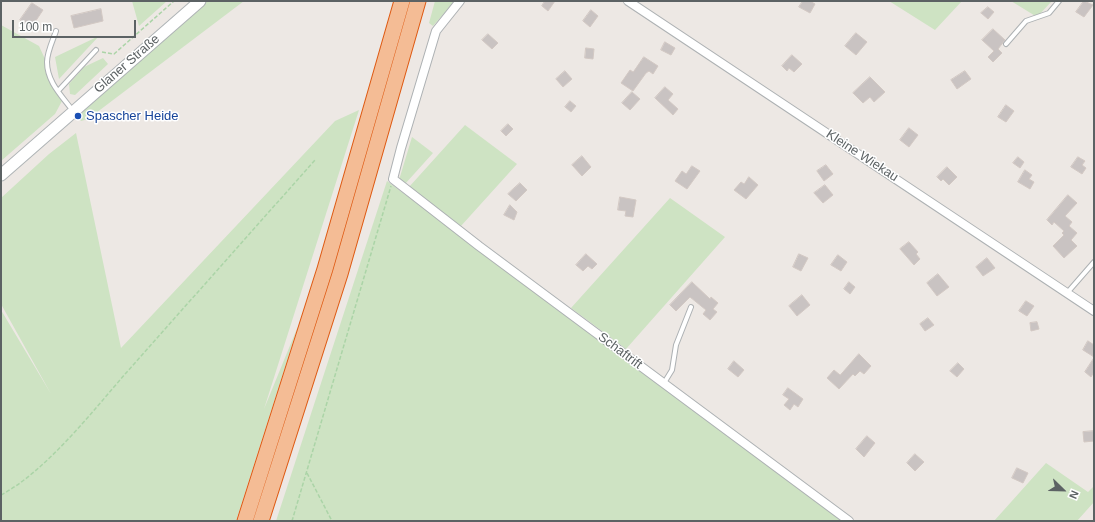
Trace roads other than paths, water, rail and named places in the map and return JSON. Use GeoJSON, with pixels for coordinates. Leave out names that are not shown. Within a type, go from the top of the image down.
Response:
{"type":"FeatureCollection","features":[{"type":"Feature","properties":{"kind":"highway"},"geometry":{"type":"LineString","coordinates":[[245,521],[328,261],[402,1]]}},
{"type":"Feature","properties":{"kind":"highway"},"geometry":{"type":"LineString","coordinates":[[261,521],[340,274],[418,1]]}},
{"type":"Feature","properties":{"kind":"street","name":"Glaner Straße"},"geometry":{"type":"LineString","coordinates":[[1,175],[200,1]]}},
{"type":"Feature","properties":{"kind":"street","name":"Schaftrift"},"geometry":{"type":"LineString","coordinates":[[460,1],[436,31],[393,179],[479,246],[849,521]]}},
{"type":"Feature","properties":{"kind":"street","name":"Kleine Wiekau"},"geometry":{"type":"LineString","coordinates":[[628,1],[1094,311]]}},
{"type":"Feature","properties":{"kind":"lane"},"geometry":{"type":"LineString","coordinates":[[1006,44],[1026,21],[1049,13],[1058,1]]}},
{"type":"Feature","properties":{"kind":"lane"},"geometry":{"type":"LineString","coordinates":[[56,31],[47,60],[52,84],[73,111]]}},
{"type":"Feature","properties":{"kind":"lane"},"geometry":{"type":"LineString","coordinates":[[58,91],[96,50]]}},
{"type":"Feature","properties":{"kind":"lane"},"geometry":{"type":"LineString","coordinates":[[1068,293],[1094,262]]}},
{"type":"Feature","properties":{"kind":"lane"},"geometry":{"type":"LineString","coordinates":[[664,383],[672,370],[676,345],[691,307]]}},
{"type":"Feature","properties":{"kind":"place","name":"Spascher Heide"},"geometry":{"type":"Point","coordinates":[78,116]}}]}
